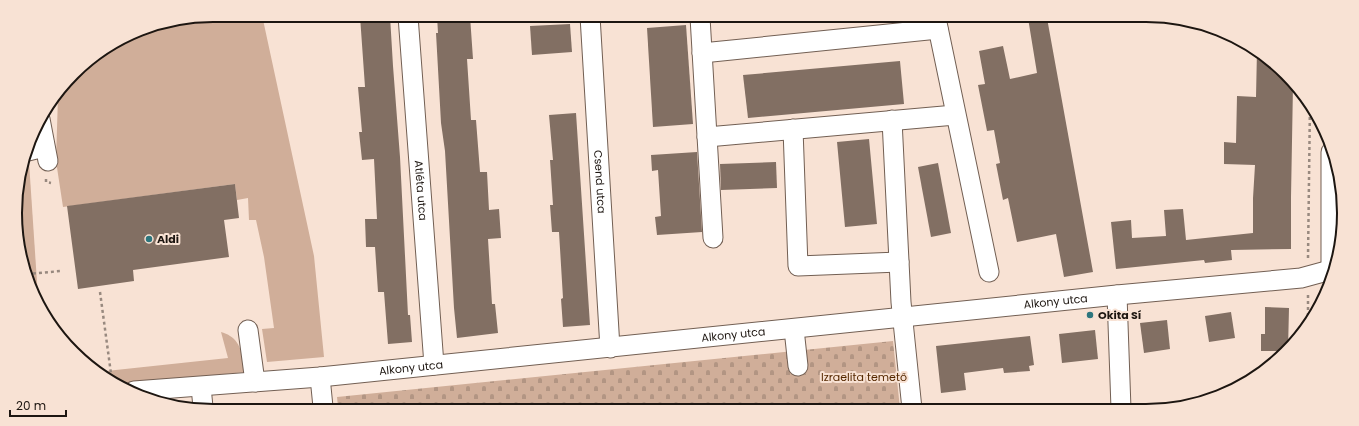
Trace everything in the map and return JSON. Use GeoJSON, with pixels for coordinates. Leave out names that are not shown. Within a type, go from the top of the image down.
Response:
{"type":"FeatureCollection","features":[{"type":"Feature","properties":{"kind":"street","name":"Atléta utca"},"geometry":{"type":"LineString","coordinates":[[408,22],[434,365]]}},
{"type":"Feature","properties":{"kind":"street","name":"Csend utca"},"geometry":{"type":"LineString","coordinates":[[590,22],[610,348]]}},
{"type":"Feature","properties":{"kind":"street"},"geometry":{"type":"LineString","coordinates":[[700,22],[713,238]]}},
{"type":"Feature","properties":{"kind":"street"},"geometry":{"type":"LineString","coordinates":[[702,53],[937,24],[989,272]]}},
{"type":"Feature","properties":{"kind":"street"},"geometry":{"type":"LineString","coordinates":[[707,137],[955,114]]}},
{"type":"Feature","properties":{"kind":"street"},"geometry":{"type":"LineString","coordinates":[[892,120],[902,318],[911,404]]}},
{"type":"Feature","properties":{"kind":"street"},"geometry":{"type":"LineString","coordinates":[[793,129],[798,266],[899,262]]}},
{"type":"Feature","properties":{"kind":"street"},"geometry":{"type":"LineString","coordinates":[[40,133],[40,152]]}},
{"type":"Feature","properties":{"kind":"street"},"geometry":{"type":"LineString","coordinates":[[1331,169],[1332,255]]}},
{"type":"Feature","properties":{"kind":"street","name":"Alkony utca"},"geometry":{"type":"LineString","coordinates":[[143,390],[320,377],[1117,295],[1301,278],[1328,272]]}},
{"type":"Feature","properties":{"kind":"street"},"geometry":{"type":"LineString","coordinates":[[1117,295],[1120,404]]}},
{"type":"Feature","properties":{"kind":"street"},"geometry":{"type":"LineString","coordinates":[[794,329],[798,366]]}},
{"type":"Feature","properties":{"kind":"street"},"geometry":{"type":"LineString","coordinates":[[248,330],[255,382]]}},
{"type":"Feature","properties":{"kind":"street"},"geometry":{"type":"LineString","coordinates":[[320,377],[323,404]]}},
{"type":"Feature","properties":{"kind":"street"},"geometry":{"type":"LineString","coordinates":[[201,386],[203,404]]}},
{"type":"Feature","properties":{"kind":"path"},"geometry":{"type":"LineString","coordinates":[[1308,314],[1310,116]]}},
{"type":"Feature","properties":{"kind":"path"},"geometry":{"type":"LineString","coordinates":[[32,274],[61,271]]}},
{"type":"Feature","properties":{"kind":"path"},"geometry":{"type":"LineString","coordinates":[[100,292],[111,374]]}},
{"type":"Feature","properties":{"kind":"green space"},"geometry":{"type":"Polygon","coordinates":[[[201,22],[264,22],[314,256],[324,357],[267,362],[262,329],[274,328],[264,257],[256,220],[249,220],[248,198],[237,200],[235,184],[63,207],[56,161],[58,102],[69,87],[87,69],[107,54],[152,32],[176,26],[201,22]]]}},
{"type":"Feature","properties":{"kind":"green space"},"geometry":{"type":"Polygon","coordinates":[[[29,164],[37,287],[32,274],[26,250],[22,225],[22,201],[29,164]]]}},
{"type":"Feature","properties":{"kind":"green space"},"geometry":{"type":"Polygon","coordinates":[[[221,332],[229,335],[237,342],[243,357],[245,372],[129,384],[106,371],[228,358],[221,332]]]}},
{"type":"Feature","properties":{"kind":"green space","name":"Izraelita temető"},"geometry":{"type":"Polygon","coordinates":[[[893,341],[899,404],[338,404],[337,397],[893,341]]]}},
{"type":"Feature","properties":{"kind":"building"},"geometry":{"type":"Polygon","coordinates":[[[360,22],[390,22],[400,157],[408,315],[410,315],[412,342],[388,344],[384,292],[378,292],[375,247],[366,247],[365,219],[377,219],[374,159],[362,160],[359,132],[362,132],[358,87],[365,87],[360,22]]]}},
{"type":"Feature","properties":{"kind":"building"},"geometry":{"type":"Polygon","coordinates":[[[437,22],[470,22],[473,59],[467,59],[471,120],[476,120],[480,172],[487,172],[489,210],[499,209],[501,238],[488,239],[492,304],[495,304],[498,333],[457,338],[445,151],[441,123],[436,33],[438,33],[437,22]]]}},
{"type":"Feature","properties":{"kind":"building"},"geometry":{"type":"Polygon","coordinates":[[[1029,22],[1048,22],[1093,272],[1064,277],[1056,234],[1017,242],[1008,198],[1003,200],[996,164],[1000,163],[994,130],[987,131],[978,85],[985,84],[979,51],[1003,46],[1010,79],[1037,73],[1029,22]]]}},
{"type":"Feature","properties":{"kind":"building"},"geometry":{"type":"Polygon","coordinates":[[[570,24],[572,52],[532,55],[530,26],[570,24]]]}},
{"type":"Feature","properties":{"kind":"building"},"geometry":{"type":"Polygon","coordinates":[[[686,25],[693,124],[653,127],[647,28],[686,25]]]}},
{"type":"Feature","properties":{"kind":"building"},"geometry":{"type":"Polygon","coordinates":[[[1257,57],[1272,69],[1293,91],[1291,249],[1231,250],[1232,260],[1205,263],[1204,260],[1116,269],[1111,222],[1131,220],[1132,238],[1166,236],[1164,210],[1183,209],[1186,240],[1253,233],[1255,165],[1224,164],[1224,142],[1236,143],[1237,96],[1256,97],[1257,57]]]}},
{"type":"Feature","properties":{"kind":"building"},"geometry":{"type":"Polygon","coordinates":[[[900,61],[904,104],[748,118],[743,75],[900,61]]]}},
{"type":"Feature","properties":{"kind":"building"},"geometry":{"type":"Polygon","coordinates":[[[576,113],[590,325],[563,327],[561,299],[563,298],[559,232],[552,232],[550,205],[553,205],[550,160],[553,160],[549,115],[576,113]]]}},
{"type":"Feature","properties":{"kind":"building"},"geometry":{"type":"Polygon","coordinates":[[[869,139],[877,224],[845,227],[837,142],[869,139]]]}},
{"type":"Feature","properties":{"kind":"building"},"geometry":{"type":"Polygon","coordinates":[[[697,152],[702,232],[657,235],[655,217],[661,216],[658,170],[652,171],[651,155],[697,152]]]}},
{"type":"Feature","properties":{"kind":"building"},"geometry":{"type":"Polygon","coordinates":[[[776,162],[777,188],[721,190],[720,164],[776,162]]]}},
{"type":"Feature","properties":{"kind":"building"},"geometry":{"type":"Polygon","coordinates":[[[938,163],[951,233],[931,237],[918,167],[938,163]]]}},
{"type":"Feature","properties":{"kind":"building","name":"Aldi"},"geometry":{"type":"Polygon","coordinates":[[[235,184],[239,218],[224,220],[229,257],[133,270],[134,281],[78,289],[67,206],[235,184]]]}},
{"type":"Feature","properties":{"kind":"building"},"geometry":{"type":"Polygon","coordinates":[[[1265,307],[1289,308],[1288,341],[1278,351],[1261,351],[1261,334],[1265,334],[1265,307]]]}},
{"type":"Feature","properties":{"kind":"building"},"geometry":{"type":"Polygon","coordinates":[[[1231,312],[1235,338],[1209,342],[1205,316],[1231,312]]]}},
{"type":"Feature","properties":{"kind":"building"},"geometry":{"type":"Polygon","coordinates":[[[1167,320],[1170,349],[1144,353],[1140,323],[1167,320]]]}},
{"type":"Feature","properties":{"kind":"building"},"geometry":{"type":"Polygon","coordinates":[[[1095,330],[1098,359],[1062,363],[1059,334],[1095,330]]]}},
{"type":"Feature","properties":{"kind":"building"},"geometry":{"type":"Polygon","coordinates":[[[1030,336],[1034,365],[1029,366],[1030,371],[1004,373],[1003,368],[964,373],[966,390],[941,393],[936,346],[1030,336]]]}},
{"type":"Feature","properties":{"kind":"place","name":"Aldi"},"geometry":{"type":"Point","coordinates":[149,239]}},
{"type":"Feature","properties":{"kind":"place","name":"Okita Sí"},"geometry":{"type":"Point","coordinates":[1090,315]}}]}
